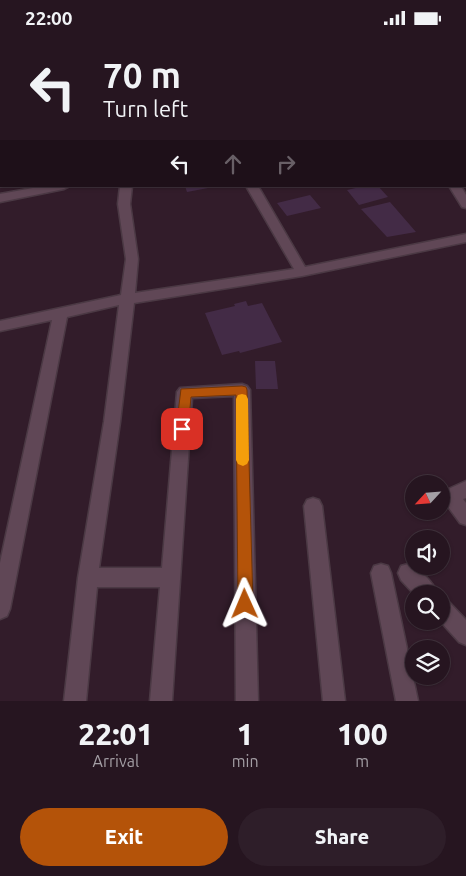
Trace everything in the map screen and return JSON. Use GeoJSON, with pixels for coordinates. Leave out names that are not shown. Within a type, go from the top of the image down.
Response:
{"type":"FeatureCollection","features":[{"type":"Feature","properties":{"kind":"street"},"geometry":{"type":"LineString","coordinates":[[0,197],[58,187]]}},
{"type":"Feature","properties":{"kind":"street"},"geometry":{"type":"LineString","coordinates":[[75,701],[88,579],[112,422],[132,259],[124,204],[126,187]]}},
{"type":"Feature","properties":{"kind":"street"},"geometry":{"type":"LineString","coordinates":[[253,187],[302,272]]}},
{"type":"Feature","properties":{"kind":"street"},"geometry":{"type":"LineString","coordinates":[[456,187],[465,199]]}},
{"type":"Feature","properties":{"kind":"street"},"geometry":{"type":"LineString","coordinates":[[0,326],[126,299],[302,272],[466,238]]}},
{"type":"Feature","properties":{"kind":"street"},"geometry":{"type":"LineString","coordinates":[[0,609],[3,582],[61,312]]}},
{"type":"Feature","properties":{"kind":"street"},"geometry":{"type":"LineString","coordinates":[[161,701],[185,392],[242,390],[247,701]]}},
{"type":"Feature","properties":{"kind":"street"},"geometry":{"type":"LineString","coordinates":[[466,489],[450,497],[466,517]]}},
{"type":"Feature","properties":{"kind":"street"},"geometry":{"type":"LineString","coordinates":[[313,506],[334,701]]}},
{"type":"Feature","properties":{"kind":"street"},"geometry":{"type":"LineString","coordinates":[[381,573],[407,701]]}},
{"type":"Feature","properties":{"kind":"street"},"geometry":{"type":"LineString","coordinates":[[410,575],[419,585]]}},
{"type":"Feature","properties":{"kind":"street"},"geometry":{"type":"LineString","coordinates":[[88,579],[170,577]]}},
{"type":"Feature","properties":{"kind":"street"},"geometry":{"type":"LineString","coordinates":[[450,618],[466,635]]}},
{"type":"Feature","properties":{"kind":"building"},"geometry":{"type":"Polygon","coordinates":[[[185,187],[208,188],[187,192],[185,187]]]}},
{"type":"Feature","properties":{"kind":"building"},"geometry":{"type":"Polygon","coordinates":[[[360,187],[379,187],[388,197],[359,205],[347,190],[360,187]]]}},
{"type":"Feature","properties":{"kind":"building"},"geometry":{"type":"Polygon","coordinates":[[[310,195],[321,208],[287,216],[277,203],[310,195]]]}},
{"type":"Feature","properties":{"kind":"building"},"geometry":{"type":"Polygon","coordinates":[[[390,202],[416,232],[387,237],[361,209],[390,202]]]}},
{"type":"Feature","properties":{"kind":"building"},"geometry":{"type":"Polygon","coordinates":[[[246,301],[248,306],[262,303],[282,342],[240,353],[239,351],[222,355],[205,313],[235,306],[234,304],[246,301]]]}},
{"type":"Feature","properties":{"kind":"building"},"geometry":{"type":"Polygon","coordinates":[[[255,361],[275,361],[278,389],[256,389],[255,361]]]}},
{"type":"Feature","properties":{"kind":"slow traffic"},"geometry":{"type":"LineString","coordinates":[[242,399],[243,460]]}},
{"type":"Feature","properties":{"kind":"route"},"geometry":{"type":"LineString","coordinates":[[182,429],[185,392],[242,390],[245,604]]}}]}
